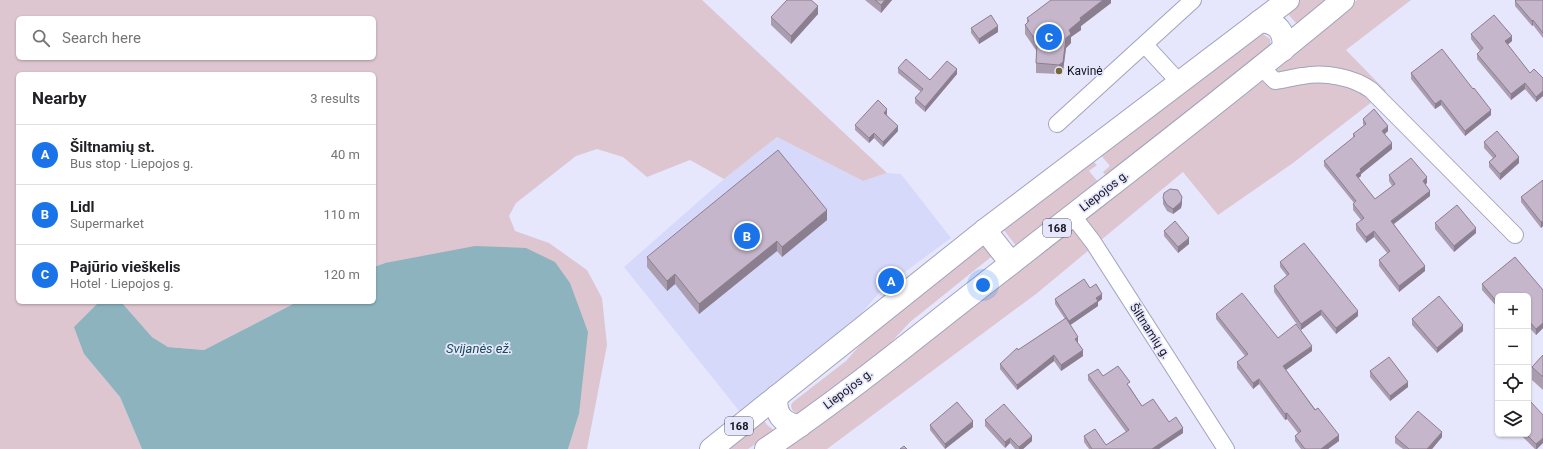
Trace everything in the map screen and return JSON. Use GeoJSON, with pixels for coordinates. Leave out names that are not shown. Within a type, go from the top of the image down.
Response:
{"type":"FeatureCollection","features":[{"type":"Feature","properties":{"kind":"main road","name":"168"},"geometry":{"type":"LineString","coordinates":[[711,449],[985,230],[1288,0]]}},
{"type":"Feature","properties":{"kind":"main road","name":"Liepojos g."},"geometry":{"type":"LineString","coordinates":[[766,449],[800,426],[1073,216],[1262,68],[1343,0]]}},
{"type":"Feature","properties":{"kind":"main road"},"geometry":{"type":"LineString","coordinates":[[1260,21],[1269,22],[1277,26],[1282,33],[1284,42],[1283,50]]}},
{"type":"Feature","properties":{"kind":"main road"},"geometry":{"type":"LineString","coordinates":[[985,230],[1011,263]]}},
{"type":"Feature","properties":{"kind":"main road"},"geometry":{"type":"LineString","coordinates":[[777,396],[775,405],[777,414],[783,421],[791,425],[800,426]]}},
{"type":"Feature","properties":{"kind":"street"},"geometry":{"type":"LineString","coordinates":[[1057,124],[1145,46],[1193,0]]}},
{"type":"Feature","properties":{"kind":"street"},"geometry":{"type":"LineString","coordinates":[[1145,46],[1179,82]]}},
{"type":"Feature","properties":{"kind":"street"},"geometry":{"type":"LineString","coordinates":[[1262,68],[1275,81],[1326,74],[1363,84],[1371,90],[1514,235]]}},
{"type":"Feature","properties":{"kind":"street","name":"Šiltnamių g."},"geometry":{"type":"LineString","coordinates":[[1073,216],[1093,242],[1225,448]]}},
{"type":"Feature","properties":{"kind":"shaded area"},"geometry":{"type":"Polygon","coordinates":[[[0,0],[702,0],[887,173],[863,181],[777,137],[724,179],[690,160],[647,177],[623,157],[597,149],[576,156],[516,203],[509,216],[515,231],[549,243],[587,270],[602,298],[607,345],[587,449],[568,449],[579,414],[385,263],[376,266],[376,72],[16,72],[16,304],[123,304],[84,354],[120,397],[142,449],[0,449],[0,0]]]}},
{"type":"Feature","properties":{"kind":"shaded area"},"geometry":{"type":"Polygon","coordinates":[[[1300,0],[1328,0],[1299,24],[1296,23],[1287,13],[1289,8],[1300,0]]]}},
{"type":"Feature","properties":{"kind":"shaded area"},"geometry":{"type":"Polygon","coordinates":[[[1357,0],[1411,0],[1346,50],[1386,91],[1293,163],[1218,215],[1183,172],[1036,294],[827,449],[781,449],[1273,73],[1357,0]]]}},
{"type":"Feature","properties":{"kind":"shaded area"},"geometry":{"type":"Polygon","coordinates":[[[1259,34],[1263,34],[1270,39],[1271,47],[1107,177],[1103,172],[1110,166],[1100,154],[1259,34]]]}},
{"type":"Feature","properties":{"kind":"shaded area"},"geometry":{"type":"Polygon","coordinates":[[[777,137],[863,181],[887,173],[901,174],[951,238],[883,288],[861,314],[740,412],[624,267],[724,179],[777,137]]]}},
{"type":"Feature","properties":{"kind":"shaded area"},"geometry":{"type":"Polygon","coordinates":[[[1092,160],[1097,165],[1089,171],[1099,183],[1017,247],[1003,229],[1092,160]]]}},
{"type":"Feature","properties":{"kind":"shaded area"},"geometry":{"type":"Polygon","coordinates":[[[984,246],[991,254],[991,257],[910,322],[882,352],[798,414],[792,410],[791,405],[793,402],[846,361],[868,336],[980,247],[984,246]]]}},
{"type":"Feature","properties":{"kind":"shaded area"},"geometry":{"type":"Polygon","coordinates":[[[123,304],[293,304],[204,350],[168,347],[152,337],[123,304]]]}},
{"type":"Feature","properties":{"kind":"shaded area"},"geometry":{"type":"Polygon","coordinates":[[[764,420],[767,425],[775,431],[748,449],[722,449],[764,420]]]}},
{"type":"Feature","properties":{"kind":"water","name":"Svijanės ež."},"geometry":{"type":"Polygon","coordinates":[[[475,246],[526,248],[555,262],[570,283],[588,332],[579,414],[568,449],[142,449],[120,397],[84,354],[74,327],[97,304],[123,304],[152,337],[168,347],[204,350],[293,304],[376,304],[376,266],[385,263],[475,246]]]}},
{"type":"Feature","properties":{"kind":"building"},"geometry":{"type":"Polygon","coordinates":[[[787,0],[811,0],[818,6],[791,36],[771,17],[787,0]]]}},
{"type":"Feature","properties":{"kind":"building"},"geometry":{"type":"Polygon","coordinates":[[[875,0],[885,0],[881,5],[875,0]]]}},
{"type":"Feature","properties":{"kind":"building"},"geometry":{"type":"Polygon","coordinates":[[[1051,0],[1103,0],[1080,18],[1081,20],[1069,30],[1071,34],[1066,38],[1063,62],[1059,65],[1036,63],[1037,42],[1025,25],[1029,21],[1027,18],[1051,0]]]}},
{"type":"Feature","properties":{"kind":"building"},"geometry":{"type":"Polygon","coordinates":[[[1543,0],[1543,33],[1515,1],[1543,0]]]}},
{"type":"Feature","properties":{"kind":"building"},"geometry":{"type":"Polygon","coordinates":[[[991,15],[998,26],[979,39],[971,28],[991,15]]]}},
{"type":"Feature","properties":{"kind":"building"},"geometry":{"type":"Polygon","coordinates":[[[1494,15],[1512,36],[1505,41],[1530,73],[1534,69],[1543,78],[1543,91],[1536,97],[1525,83],[1511,94],[1477,54],[1483,48],[1471,34],[1494,15]]]}},
{"type":"Feature","properties":{"kind":"building"},"geometry":{"type":"Polygon","coordinates":[[[1442,49],[1491,110],[1465,131],[1441,100],[1435,104],[1411,73],[1442,49]]]}},
{"type":"Feature","properties":{"kind":"building"},"geometry":{"type":"Polygon","coordinates":[[[906,59],[930,80],[947,61],[957,69],[925,107],[915,98],[923,89],[898,68],[906,59]]]}},
{"type":"Feature","properties":{"kind":"building"},"geometry":{"type":"Polygon","coordinates":[[[878,100],[887,109],[884,113],[898,126],[883,142],[874,133],[869,138],[855,125],[878,100]]]}},
{"type":"Feature","properties":{"kind":"building"},"geometry":{"type":"Polygon","coordinates":[[[1374,109],[1388,126],[1382,131],[1392,143],[1360,169],[1361,171],[1356,175],[1375,199],[1395,184],[1389,175],[1411,158],[1427,177],[1423,181],[1430,191],[1391,221],[1425,266],[1399,286],[1379,260],[1390,251],[1374,231],[1366,237],[1356,224],[1364,218],[1353,204],[1356,201],[1324,161],[1355,136],[1353,134],[1366,124],[1363,119],[1374,109]]]}},
{"type":"Feature","properties":{"kind":"building"},"geometry":{"type":"Polygon","coordinates":[[[1497,131],[1519,157],[1500,174],[1489,162],[1496,156],[1484,142],[1497,131]]]}},
{"type":"Feature","properties":{"kind":"building"},"geometry":{"type":"Polygon","coordinates":[[[778,150],[827,210],[782,247],[777,241],[699,304],[675,274],[667,281],[647,257],[778,150]]]}},
{"type":"Feature","properties":{"kind":"building"},"geometry":{"type":"Polygon","coordinates":[[[1543,180],[1543,221],[1541,222],[1521,197],[1543,180]]]}},
{"type":"Feature","properties":{"kind":"building"},"geometry":{"type":"Polygon","coordinates":[[[1170,189],[1178,190],[1182,197],[1181,202],[1173,209],[1167,205],[1163,198],[1164,193],[1170,189]]]}},
{"type":"Feature","properties":{"kind":"building"},"geometry":{"type":"Polygon","coordinates":[[[1457,205],[1476,228],[1454,246],[1435,223],[1457,205]]]}},
{"type":"Feature","properties":{"kind":"building"},"geometry":{"type":"Polygon","coordinates":[[[1175,221],[1189,238],[1178,247],[1164,231],[1175,221]]]}},
{"type":"Feature","properties":{"kind":"building"},"geometry":{"type":"Polygon","coordinates":[[[1304,243],[1358,311],[1336,328],[1321,310],[1301,324],[1274,286],[1289,274],[1280,262],[1304,243]]]}},
{"type":"Feature","properties":{"kind":"building"},"geometry":{"type":"Polygon","coordinates":[[[1515,257],[1543,290],[1543,323],[1536,329],[1531,323],[1531,293],[1495,293],[1495,299],[1482,284],[1515,257]]]}},
{"type":"Feature","properties":{"kind":"building"},"geometry":{"type":"Polygon","coordinates":[[[1084,279],[1090,288],[1096,284],[1102,294],[1096,298],[1098,301],[1069,321],[1055,299],[1084,279]]]}},
{"type":"Feature","properties":{"kind":"building"},"geometry":{"type":"Polygon","coordinates":[[[1242,293],[1278,338],[1296,324],[1312,346],[1283,366],[1315,410],[1318,408],[1339,435],[1321,449],[1305,449],[1295,436],[1301,431],[1287,413],[1285,414],[1259,379],[1253,383],[1237,362],[1248,354],[1216,314],[1242,293]]]}},
{"type":"Feature","properties":{"kind":"building"},"geometry":{"type":"Polygon","coordinates":[[[1439,296],[1463,325],[1437,348],[1412,319],[1439,296]]]}},
{"type":"Feature","properties":{"kind":"building"},"geometry":{"type":"Polygon","coordinates":[[[1066,318],[1078,337],[1075,339],[1083,350],[1061,365],[1054,355],[1017,385],[1000,364],[1017,348],[1018,350],[1066,318]]]}},
{"type":"Feature","properties":{"kind":"building"},"geometry":{"type":"Polygon","coordinates":[[[1543,355],[1543,377],[1532,367],[1543,355]]]}},
{"type":"Feature","properties":{"kind":"building"},"geometry":{"type":"Polygon","coordinates":[[[1389,357],[1408,382],[1390,396],[1370,371],[1389,357]]]}},
{"type":"Feature","properties":{"kind":"building"},"geometry":{"type":"Polygon","coordinates":[[[1118,366],[1130,382],[1127,384],[1142,406],[1153,399],[1169,422],[1176,417],[1183,428],[1152,449],[1092,449],[1084,436],[1095,429],[1106,445],[1129,430],[1088,375],[1098,369],[1103,376],[1118,366]]]}},
{"type":"Feature","properties":{"kind":"building"},"geometry":{"type":"Polygon","coordinates":[[[957,402],[973,421],[945,444],[930,425],[957,402]]]}},
{"type":"Feature","properties":{"kind":"building"},"geometry":{"type":"Polygon","coordinates":[[[1531,402],[1543,415],[1543,438],[1536,444],[1529,437],[1531,437],[1531,402]]]}},
{"type":"Feature","properties":{"kind":"building"},"geometry":{"type":"Polygon","coordinates":[[[1004,404],[1032,436],[1019,447],[1010,438],[1005,442],[985,420],[1004,404]]]}},
{"type":"Feature","properties":{"kind":"building"},"geometry":{"type":"Polygon","coordinates":[[[1418,411],[1442,432],[1427,449],[1409,449],[1395,437],[1418,411]]]}},
{"type":"Feature","properties":{"kind":"building"},"geometry":{"type":"Polygon","coordinates":[[[904,446],[907,449],[900,449],[904,446]]]}},
{"type":"Feature","properties":{"kind":"place","name":"Pajūrio vieškelis"},"geometry":{"type":"Point","coordinates":[1049,37]}},
{"type":"Feature","properties":{"kind":"place","name":"Kavinė"},"geometry":{"type":"Point","coordinates":[1059,71]}},
{"type":"Feature","properties":{"kind":"place","name":"Lidl"},"geometry":{"type":"Point","coordinates":[747,236]}},
{"type":"Feature","properties":{"kind":"place","name":"Šiltnamių st."},"geometry":{"type":"Point","coordinates":[891,281]}}]}
